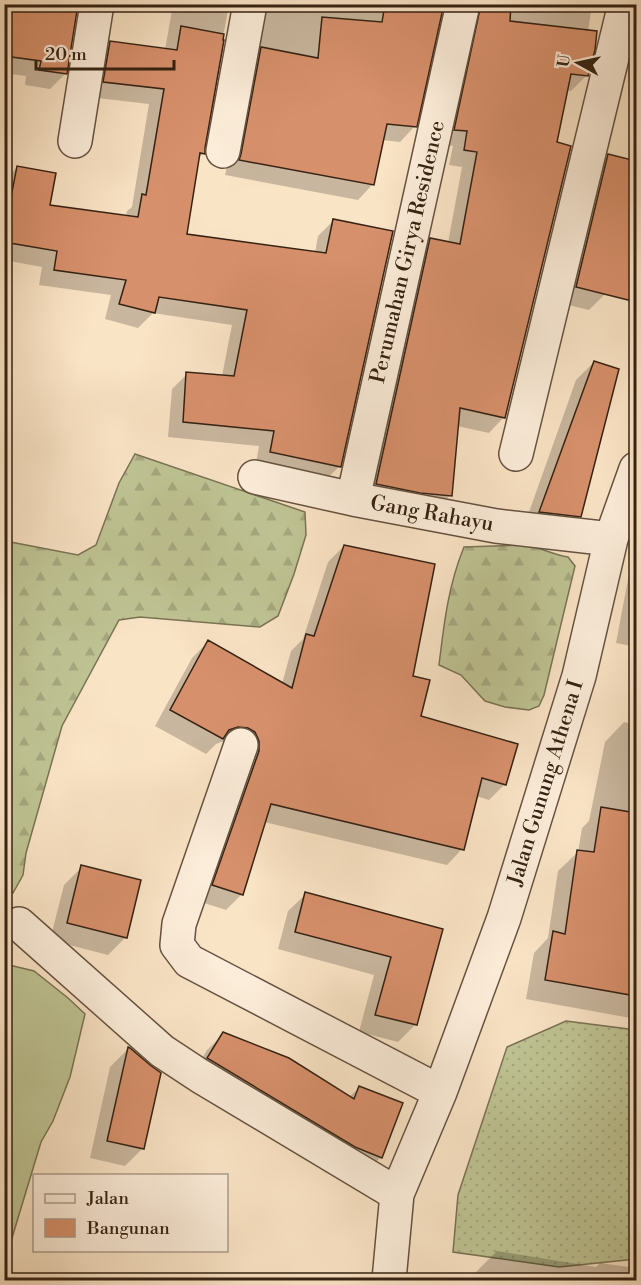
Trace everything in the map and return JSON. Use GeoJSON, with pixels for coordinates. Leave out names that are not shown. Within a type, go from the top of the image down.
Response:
{"type":"FeatureCollection","features":[{"type":"Feature","properties":{"kind":"street"},"geometry":{"type":"LineString","coordinates":[[75,141],[97,4]]}},
{"type":"Feature","properties":{"kind":"street"},"geometry":{"type":"LineString","coordinates":[[223,151],[250,4]]}},
{"type":"Feature","properties":{"kind":"street","name":"Perumahan Girya Residence"},"geometry":{"type":"LineString","coordinates":[[353,499],[463,4]]}},
{"type":"Feature","properties":{"kind":"street"},"geometry":{"type":"LineString","coordinates":[[516,454],[625,4]]}},
{"type":"Feature","properties":{"kind":"street","name":"Jalan Gunung Athena I"},"geometry":{"type":"LineString","coordinates":[[389,1281],[397,1194],[440,1092],[508,907],[579,676],[611,539],[636,469]]}},
{"type":"Feature","properties":{"kind":"street","name":"Gang Rahayu"},"geometry":{"type":"LineString","coordinates":[[255,477],[353,499],[496,526],[611,539]]}},
{"type":"Feature","properties":{"kind":"street"},"geometry":{"type":"LineString","coordinates":[[241,745],[179,924],[177,945],[189,961],[440,1092]]}},
{"type":"Feature","properties":{"kind":"street"},"geometry":{"type":"LineString","coordinates":[[19,924],[162,1051],[397,1194]]}},
{"type":"Feature","properties":{"kind":"green space"},"geometry":{"type":"Polygon","coordinates":[[[135,454],[305,512],[306,535],[278,616],[260,627],[140,617],[119,620],[62,726],[26,853],[23,875],[13,893],[5,892],[5,541],[78,555],[96,545],[119,483],[135,454]]]}},
{"type":"Feature","properties":{"kind":"green space"},"geometry":{"type":"Polygon","coordinates":[[[525,545],[568,557],[575,566],[544,695],[539,706],[529,710],[505,707],[485,701],[461,675],[439,665],[450,591],[464,547],[525,545]]]}},
{"type":"Feature","properties":{"kind":"green space"},"geometry":{"type":"Polygon","coordinates":[[[5,964],[34,971],[85,1014],[70,1077],[53,1121],[41,1142],[5,1261],[5,964]]]}},
{"type":"Feature","properties":{"kind":"green space"},"geometry":{"type":"Polygon","coordinates":[[[566,1021],[636,1030],[636,1259],[559,1267],[453,1252],[458,1195],[507,1047],[566,1021]]]}},
{"type":"Feature","properties":{"kind":"building"},"geometry":{"type":"Polygon","coordinates":[[[4,4],[78,4],[67,74],[39,70],[41,61],[4,56],[4,4]]]}},
{"type":"Feature","properties":{"kind":"building"},"geometry":{"type":"Polygon","coordinates":[[[385,4],[444,4],[417,127],[387,124],[374,185],[239,160],[261,47],[318,58],[322,17],[382,22],[385,4]]]}},
{"type":"Feature","properties":{"kind":"building"},"geometry":{"type":"Polygon","coordinates":[[[481,4],[511,4],[510,21],[597,31],[588,76],[571,74],[557,142],[571,146],[505,418],[460,408],[452,496],[420,493],[376,484],[430,238],[460,244],[477,152],[464,150],[467,131],[454,130],[481,4]]]}},
{"type":"Feature","properties":{"kind":"building"},"geometry":{"type":"Polygon","coordinates":[[[181,26],[224,34],[205,154],[200,153],[187,234],[326,253],[333,219],[393,231],[341,467],[270,452],[274,431],[183,422],[186,372],[234,376],[247,310],[159,297],[155,313],[119,304],[126,280],[54,270],[57,251],[4,242],[17,166],[56,173],[50,205],[138,217],[142,194],[146,195],[164,89],[103,82],[110,41],[177,50],[181,26]]]}},
{"type":"Feature","properties":{"kind":"building"},"geometry":{"type":"Polygon","coordinates":[[[608,154],[636,161],[636,302],[576,287],[608,154]]]}},
{"type":"Feature","properties":{"kind":"building"},"geometry":{"type":"Polygon","coordinates":[[[594,361],[619,369],[581,517],[539,512],[594,361]]]}},
{"type":"Feature","properties":{"kind":"building"},"geometry":{"type":"Polygon","coordinates":[[[344,545],[435,564],[413,676],[430,680],[421,716],[518,744],[506,785],[482,778],[464,850],[271,804],[243,895],[212,885],[259,751],[259,741],[255,732],[248,728],[238,727],[229,730],[223,739],[170,710],[208,640],[292,688],[306,634],[314,636],[344,545]]]}},
{"type":"Feature","properties":{"kind":"building"},"geometry":{"type":"Polygon","coordinates":[[[601,807],[636,813],[636,905],[631,945],[636,946],[636,996],[545,980],[553,931],[565,934],[577,850],[594,852],[601,807]]]}},
{"type":"Feature","properties":{"kind":"building"},"geometry":{"type":"Polygon","coordinates":[[[81,865],[141,880],[127,938],[67,923],[81,865]]]}},
{"type":"Feature","properties":{"kind":"building"},"geometry":{"type":"Polygon","coordinates":[[[305,892],[443,929],[417,1025],[375,1015],[391,957],[295,932],[305,892]]]}},
{"type":"Feature","properties":{"kind":"building"},"geometry":{"type":"Polygon","coordinates":[[[223,1032],[289,1058],[354,1099],[359,1086],[403,1103],[382,1158],[355,1147],[207,1058],[223,1032]]]}},
{"type":"Feature","properties":{"kind":"building"},"geometry":{"type":"Polygon","coordinates":[[[128,1047],[161,1073],[144,1149],[107,1141],[128,1047]]]}}]}
